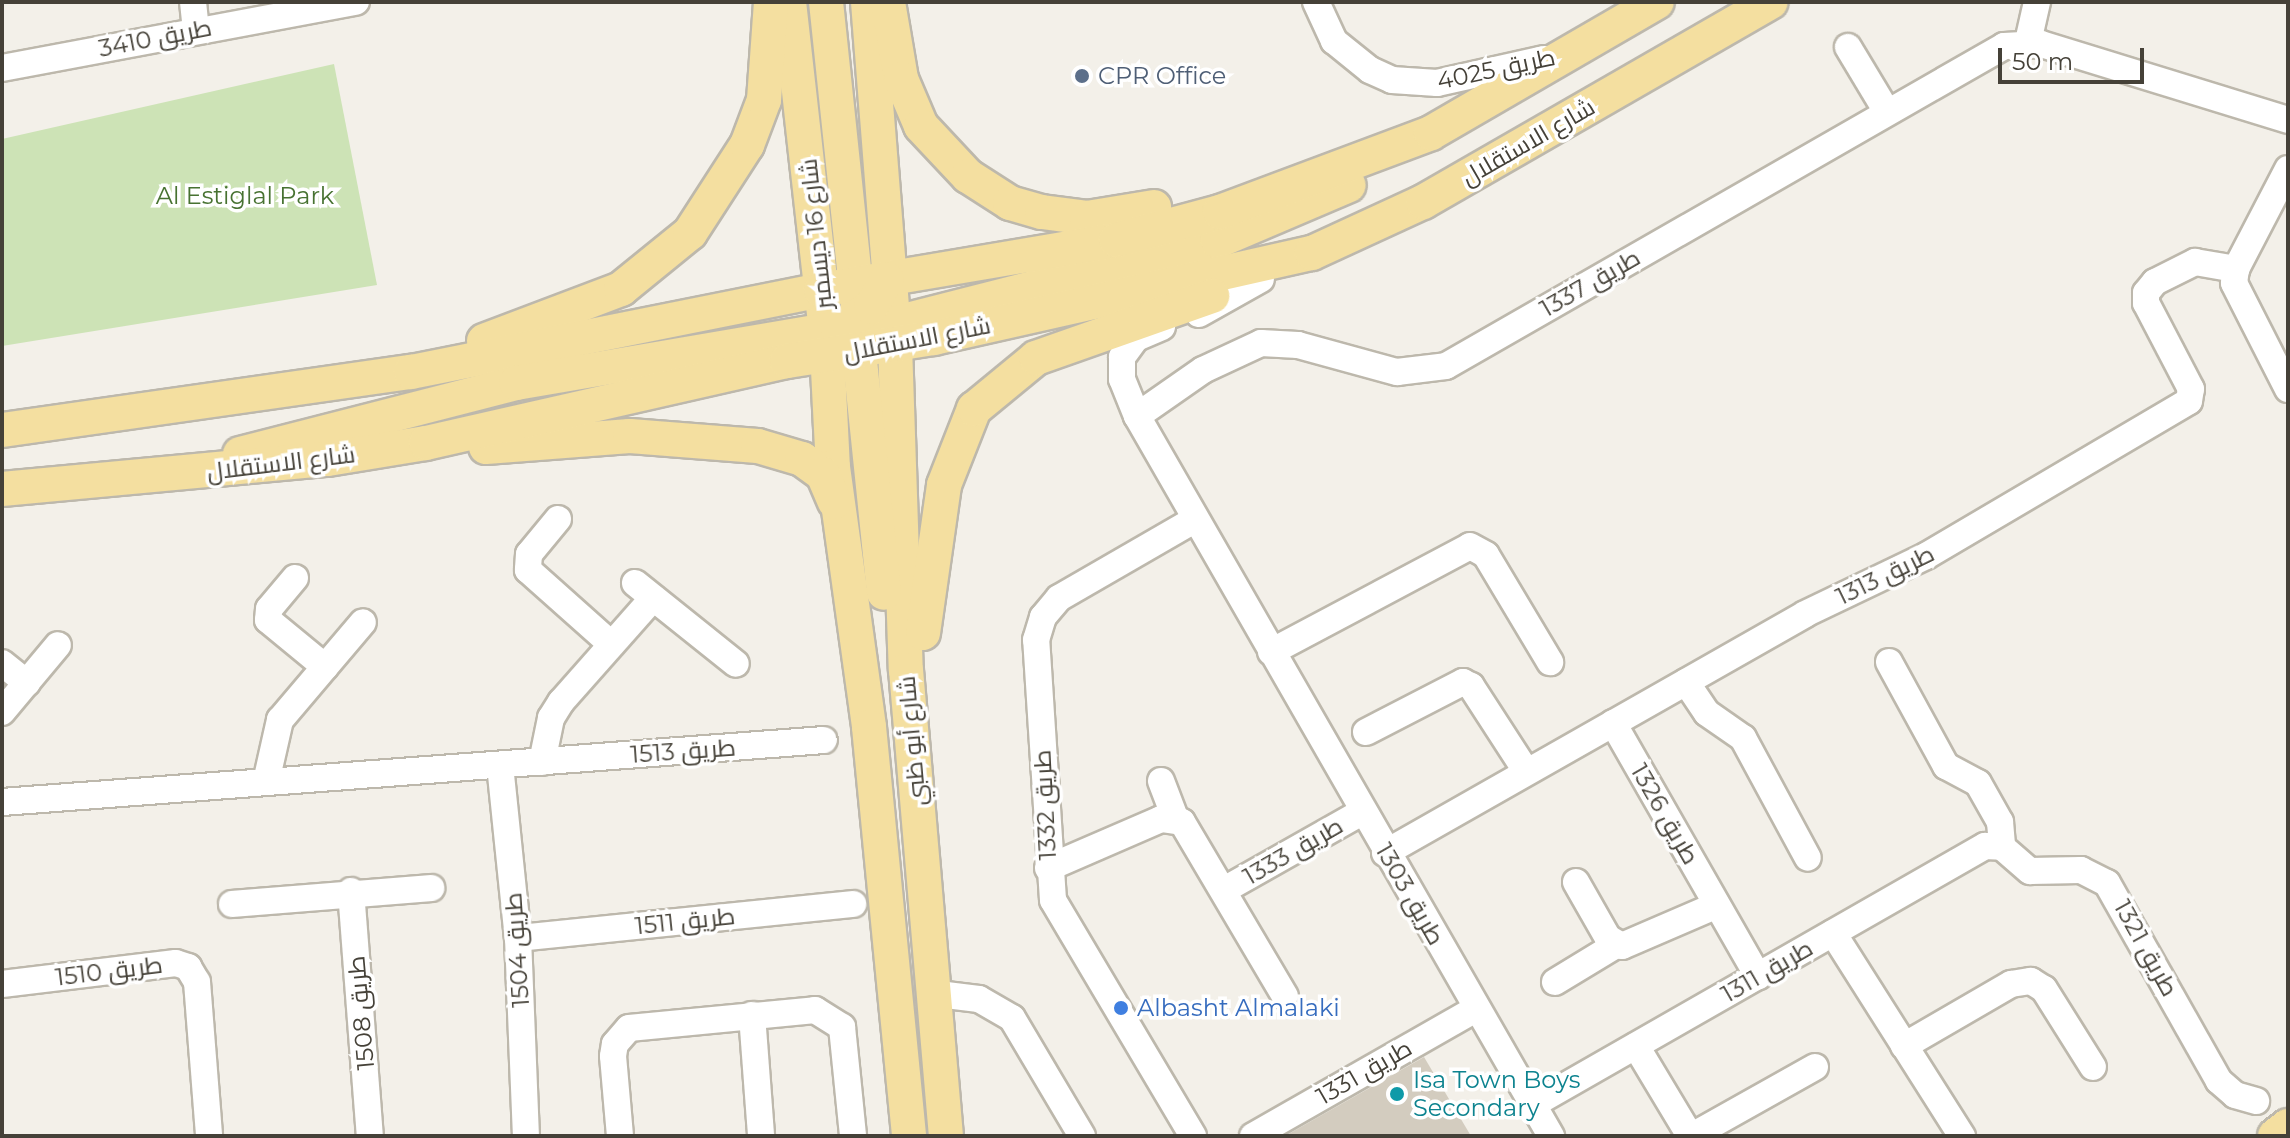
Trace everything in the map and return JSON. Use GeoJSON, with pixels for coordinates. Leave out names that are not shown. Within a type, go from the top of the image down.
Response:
{"type":"FeatureCollection","features":[{"type":"Feature","properties":{"kind":"main road"},"geometry":{"type":"LineString","coordinates":[[411,372],[621,289],[690,233],[722,190],[764,100],[771,2]]}},
{"type":"Feature","properties":{"kind":"main road","name":"شارع 16 ديسمبر"},"geometry":{"type":"LineString","coordinates":[[789,2],[821,290]]}},
{"type":"Feature","properties":{"kind":"main road"},"geometry":{"type":"LineString","coordinates":[[826,2],[861,325]]}},
{"type":"Feature","properties":{"kind":"main road"},"geometry":{"type":"LineString","coordinates":[[861,325],[868,2]]}},
{"type":"Feature","properties":{"kind":"main road"},"geometry":{"type":"LineString","coordinates":[[888,2],[901,79],[921,126],[968,176],[1010,203],[1087,218],[1113,217],[1350,164]]}},
{"type":"Feature","properties":{"kind":"main road","name":"شارع الاستقلال"},"geometry":{"type":"LineString","coordinates":[[2,489],[173,475],[426,443],[574,407],[861,325],[1116,240],[1220,212],[1431,133],[1657,2]]}},
{"type":"Feature","properties":{"kind":"main road","name":"شارع الاستقلال"},"geometry":{"type":"LineString","coordinates":[[861,325],[1312,253],[1423,202],[1771,2]]}},
{"type":"Feature","properties":{"kind":"main road"},"geometry":{"type":"LineString","coordinates":[[173,475],[298,435],[516,383],[861,325],[1082,279],[1218,241],[1393,165],[1431,133]]}},
{"type":"Feature","properties":{"kind":"main road"},"geometry":{"type":"LineString","coordinates":[[913,757],[933,538],[954,449],[974,409],[1036,358],[1261,279],[1312,253]]}},
{"type":"Feature","properties":{"kind":"main road"},"geometry":{"type":"LineString","coordinates":[[2,430],[411,372],[821,290],[861,325]]}},
{"type":"Feature","properties":{"kind":"main road","name":"شارع أبو ظبي"},"geometry":{"type":"LineString","coordinates":[[861,325],[833,467],[869,727],[909,1136]]}},
{"type":"Feature","properties":{"kind":"main road","name":"شارع أبو ظبي"},"geometry":{"type":"LineString","coordinates":[[861,325],[906,670],[938,994],[946,1136]]}},
{"type":"Feature","properties":{"kind":"main road"},"geometry":{"type":"LineString","coordinates":[[426,443],[478,448],[630,436],[758,446],[802,459],[823,474],[840,521]]}},
{"type":"Feature","properties":{"kind":"main road"},"geometry":{"type":"LineString","coordinates":[[2275,1136],[2288,1126]]}},
{"type":"Feature","properties":{"kind":"street"},"geometry":{"type":"LineString","coordinates":[[193,2],[196,30]]}},
{"type":"Feature","properties":{"kind":"street","name":"طريق 3410"},"geometry":{"type":"LineString","coordinates":[[2,68],[356,2]]}},
{"type":"Feature","properties":{"kind":"street","name":"طريق 4025"},"geometry":{"type":"LineString","coordinates":[[1316,2],[1334,41],[1351,57],[1370,70],[1414,84],[1571,53]]}},
{"type":"Feature","properties":{"kind":"street"},"geometry":{"type":"LineString","coordinates":[[2037,2],[2028,42],[2288,120]]}},
{"type":"Feature","properties":{"kind":"street","name":"طريق 1337"},"geometry":{"type":"LineString","coordinates":[[1137,416],[1203,370],[1261,343],[1298,345],[1397,372],[1446,366],[1993,49],[2028,42]]}},
{"type":"Feature","properties":{"kind":"street"},"geometry":{"type":"LineString","coordinates":[[1848,47],[1887,112]]}},
{"type":"Feature","properties":{"kind":"street"},"geometry":{"type":"LineString","coordinates":[[2288,169],[2236,269],[2236,290],[2288,389]]}},
{"type":"Feature","properties":{"kind":"street","name":"طريق 1313"},"geometry":{"type":"LineString","coordinates":[[1385,853],[1805,614],[1926,556],[2189,401],[2191,389],[2146,303],[2146,293],[2155,282],[2195,262],[2236,269]]}},
{"type":"Feature","properties":{"kind":"street","name":"طريق 1303"},"geometry":{"type":"LineString","coordinates":[[1261,279],[1212,309],[1130,343],[1122,357],[1122,379],[1137,416],[1194,520],[1551,1136]]}},
{"type":"Feature","properties":{"kind":"street"},"geometry":{"type":"LineString","coordinates":[[558,519],[529,554],[528,570],[611,644]]}},
{"type":"Feature","properties":{"kind":"street","name":"طريق 1332"},"geometry":{"type":"LineString","coordinates":[[1193,1136],[1059,915],[1048,868],[1038,628],[1059,598],[1194,520]]}},
{"type":"Feature","properties":{"kind":"street"},"geometry":{"type":"LineString","coordinates":[[1271,652],[1470,546],[1486,555],[1550,662]]}},
{"type":"Feature","properties":{"kind":"street"},"geometry":{"type":"LineString","coordinates":[[295,578],[267,616],[325,667]]}},
{"type":"Feature","properties":{"kind":"street"},"geometry":{"type":"LineString","coordinates":[[542,762],[551,718],[611,644],[644,590],[736,664]]}},
{"type":"Feature","properties":{"kind":"street"},"geometry":{"type":"LineString","coordinates":[[266,782],[274,731],[363,622]]}},
{"type":"Feature","properties":{"kind":"street"},"geometry":{"type":"LineString","coordinates":[[2,712],[58,645]]}},
{"type":"Feature","properties":{"kind":"street"},"geometry":{"type":"LineString","coordinates":[[1889,662],[1946,766],[1978,783],[2000,822],[2002,847]]}},
{"type":"Feature","properties":{"kind":"street"},"geometry":{"type":"LineString","coordinates":[[2,663],[27,683]]}},
{"type":"Feature","properties":{"kind":"street"},"geometry":{"type":"LineString","coordinates":[[1366,732],[1463,682],[1471,686],[1526,771]]}},
{"type":"Feature","properties":{"kind":"street"},"geometry":{"type":"LineString","coordinates":[[1686,682],[1707,713],[1743,738],[1808,858]]}},
{"type":"Feature","properties":{"kind":"street","name":"طريق 1326"},"geometry":{"type":"LineString","coordinates":[[1613,723],[1758,976]]}},
{"type":"Feature","properties":{"kind":"street","name":"طريق 1513"},"geometry":{"type":"LineString","coordinates":[[2,802],[824,740]]}},
{"type":"Feature","properties":{"kind":"street","name":"طريق 1504"},"geometry":{"type":"LineString","coordinates":[[500,765],[518,938],[526,1136]]}},
{"type":"Feature","properties":{"kind":"street","name":"طريق 1333"},"geometry":{"type":"LineString","coordinates":[[1161,781],[1175,818],[1187,827],[1285,996]]}},
{"type":"Feature","properties":{"kind":"street","name":"طريق 1333"},"geometry":{"type":"LineString","coordinates":[[1224,890],[1362,812]]}},
{"type":"Feature","properties":{"kind":"street"},"geometry":{"type":"LineString","coordinates":[[1048,868],[1161,819],[1175,818]]}},
{"type":"Feature","properties":{"kind":"street","name":"طريق 1311"},"geometry":{"type":"LineString","coordinates":[[1532,1105],[1985,846],[2002,847]]}},
{"type":"Feature","properties":{"kind":"street","name":"طريق 1321"},"geometry":{"type":"LineString","coordinates":[[2002,847],[2030,871],[2052,875],[2081,870],[2107,883],[2213,1071],[2235,1095],[2256,1101]]}},
{"type":"Feature","properties":{"kind":"street"},"geometry":{"type":"LineString","coordinates":[[1576,882],[1616,945]]}},
{"type":"Feature","properties":{"kind":"street"},"geometry":{"type":"LineString","coordinates":[[232,904],[351,891],[431,888]]}},
{"type":"Feature","properties":{"kind":"street","name":"طريق 1508"},"geometry":{"type":"LineString","coordinates":[[351,891],[370,1136]]}},
{"type":"Feature","properties":{"kind":"street","name":"طريق 1511"},"geometry":{"type":"LineString","coordinates":[[518,938],[853,904]]}},
{"type":"Feature","properties":{"kind":"street"},"geometry":{"type":"LineString","coordinates":[[1555,982],[1616,945],[1633,944],[1717,905]]}},
{"type":"Feature","properties":{"kind":"street"},"geometry":{"type":"LineString","coordinates":[[1833,933],[1962,1136]]}},
{"type":"Feature","properties":{"kind":"street","name":"طريق 1510"},"geometry":{"type":"LineString","coordinates":[[2,984],[176,963],[188,967],[197,982],[209,1136]]}},
{"type":"Feature","properties":{"kind":"street"},"geometry":{"type":"LineString","coordinates":[[1904,1046],[2011,984],[2031,981],[2044,989],[2093,1067]]}},
{"type":"Feature","properties":{"kind":"street"},"geometry":{"type":"LineString","coordinates":[[938,994],[979,999],[1012,1018],[1082,1136]]}},
{"type":"Feature","properties":{"kind":"street","name":"طريق 1331"},"geometry":{"type":"LineString","coordinates":[[1253,1136],[1476,1009]]}},
{"type":"Feature","properties":{"kind":"street"},"geometry":{"type":"LineString","coordinates":[[620,1136],[613,1056],[620,1035],[640,1025],[815,1010],[835,1018],[845,1038],[853,1136]]}},
{"type":"Feature","properties":{"kind":"street"},"geometry":{"type":"LineString","coordinates":[[752,1015],[761,1136]]}},
{"type":"Feature","properties":{"kind":"street"},"geometry":{"type":"LineString","coordinates":[[1636,1046],[1691,1136],[1815,1067]]}},
{"type":"Feature","properties":{"kind":"green space","name":"Al Estiglal Park"},"geometry":{"type":"Polygon","coordinates":[[[334,64],[377,285],[2,346],[2,139],[334,64]]]}},
{"type":"Feature","properties":{"kind":"building","name":"Isa Town Boys Secondary"},"geometry":{"type":"Polygon","coordinates":[[[1424,1057],[1471,1136],[1285,1136],[1424,1057]]]}},
{"type":"Feature","properties":{"kind":"place","name":"CPR Office"},"geometry":{"type":"Point","coordinates":[1082,76]}},
{"type":"Feature","properties":{"kind":"place","name":"Albasht Almalaki"},"geometry":{"type":"Point","coordinates":[1121,1008]}},
{"type":"Feature","properties":{"kind":"place","name":"Isa Town Boys Secondary"},"geometry":{"type":"Point","coordinates":[1397,1094]}}]}
